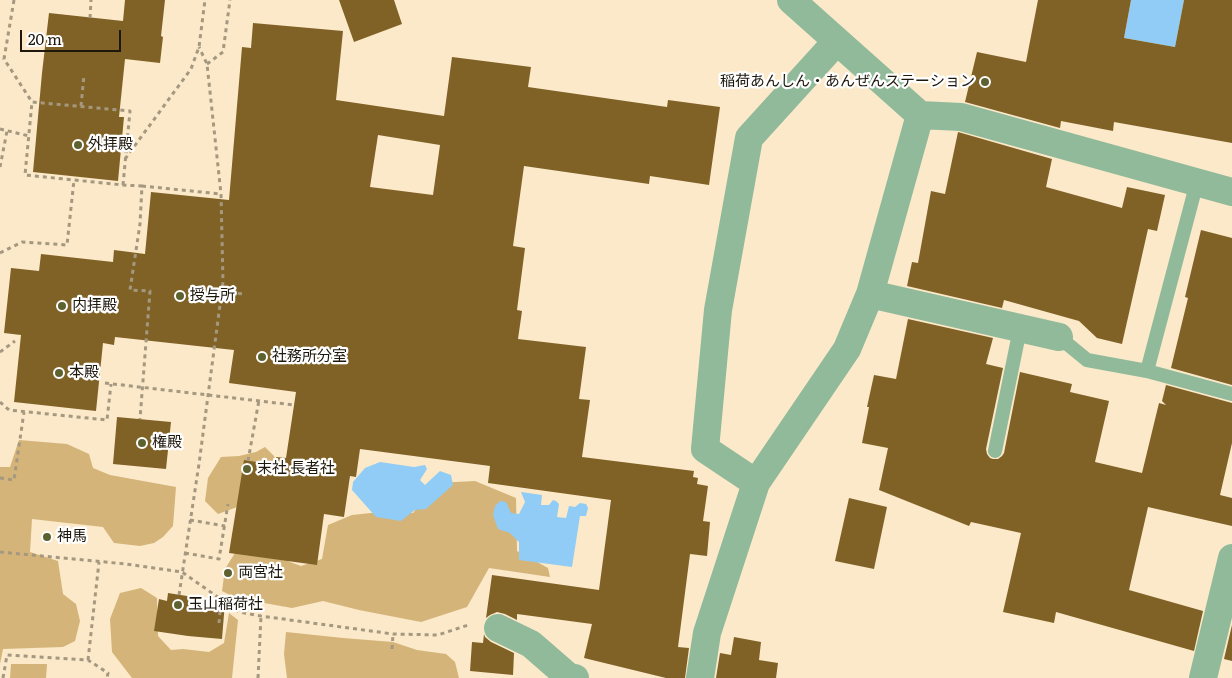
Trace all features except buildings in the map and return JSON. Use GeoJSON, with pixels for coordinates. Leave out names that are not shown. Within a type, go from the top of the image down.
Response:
{"type":"FeatureCollection","features":[{"type":"Feature","properties":{"kind":"street"},"geometry":{"type":"LineString","coordinates":[[791,0],[920,115],[961,117],[1232,192]]}},
{"type":"Feature","properties":{"kind":"street"},"geometry":{"type":"LineString","coordinates":[[756,483],[705,449],[718,310],[749,138],[837,41]]}},
{"type":"Feature","properties":{"kind":"street"},"geometry":{"type":"LineString","coordinates":[[700,678],[707,633],[756,483],[847,349],[870,294],[920,115]]}},
{"type":"Feature","properties":{"kind":"street"},"geometry":{"type":"LineString","coordinates":[[870,294],[1060,337]]}},
{"type":"Feature","properties":{"kind":"street"},"geometry":{"type":"LineString","coordinates":[[1203,678],[1232,558]]}},
{"type":"Feature","properties":{"kind":"street"},"geometry":{"type":"LineString","coordinates":[[498,628],[531,644],[570,677],[575,678]]}},
{"type":"Feature","properties":{"kind":"lane"},"geometry":{"type":"LineString","coordinates":[[1147,371],[1197,182]]}},
{"type":"Feature","properties":{"kind":"lane"},"geometry":{"type":"LineString","coordinates":[[995,451],[1020,329]]}},
{"type":"Feature","properties":{"kind":"lane"},"geometry":{"type":"LineString","coordinates":[[1060,337],[1087,360],[1147,371],[1232,394]]}},
{"type":"Feature","properties":{"kind":"path"},"geometry":{"type":"LineString","coordinates":[[14,0],[4,59],[32,102],[25,175],[221,194]]}},
{"type":"Feature","properties":{"kind":"path"},"geometry":{"type":"LineString","coordinates":[[90,18],[91,0]]}},
{"type":"Feature","properties":{"kind":"path"},"geometry":{"type":"LineString","coordinates":[[125,160],[191,69],[199,47],[205,0]]}},
{"type":"Feature","properties":{"kind":"path"},"geometry":{"type":"LineString","coordinates":[[207,64],[223,52],[230,0]]}},
{"type":"Feature","properties":{"kind":"path"},"geometry":{"type":"LineString","coordinates":[[179,595],[223,282],[221,194],[207,64],[199,47]]}},
{"type":"Feature","properties":{"kind":"path"},"geometry":{"type":"LineString","coordinates":[[81,106],[84,76]]}},
{"type":"Feature","properties":{"kind":"path"},"geometry":{"type":"LineString","coordinates":[[32,102],[130,111],[123,185]]}},
{"type":"Feature","properties":{"kind":"path"},"geometry":{"type":"LineString","coordinates":[[0,129],[29,136]]}},
{"type":"Feature","properties":{"kind":"path"},"geometry":{"type":"LineString","coordinates":[[0,167],[7,131]]}},
{"type":"Feature","properties":{"kind":"path"},"geometry":{"type":"LineString","coordinates":[[0,253],[22,242],[67,245],[74,180]]}},
{"type":"Feature","properties":{"kind":"path"},"geometry":{"type":"LineString","coordinates":[[140,420],[144,388],[150,291],[130,290],[140,224],[142,186]]}},
{"type":"Feature","properties":{"kind":"path"},"geometry":{"type":"LineString","coordinates":[[222,292],[244,294]]}},
{"type":"Feature","properties":{"kind":"path"},"geometry":{"type":"LineString","coordinates":[[0,352],[15,341]]}},
{"type":"Feature","properties":{"kind":"path"},"geometry":{"type":"LineString","coordinates":[[105,383],[294,405]]}},
{"type":"Feature","properties":{"kind":"path"},"geometry":{"type":"LineString","coordinates":[[0,402],[8,410],[107,420],[110,384]]}},
{"type":"Feature","properties":{"kind":"path"},"geometry":{"type":"LineString","coordinates":[[248,461],[259,400]]}},
{"type":"Feature","properties":{"kind":"path"},"geometry":{"type":"LineString","coordinates":[[0,478],[14,480],[24,412]]}},
{"type":"Feature","properties":{"kind":"path"},"geometry":{"type":"LineString","coordinates":[[185,553],[219,558],[228,504]]}},
{"type":"Feature","properties":{"kind":"path"},"geometry":{"type":"LineString","coordinates":[[190,520],[225,526]]}},
{"type":"Feature","properties":{"kind":"path"},"geometry":{"type":"LineString","coordinates":[[0,552],[126,564],[182,572],[239,612],[261,616],[393,634],[438,635],[469,624],[498,628]]}},
{"type":"Feature","properties":{"kind":"path"},"geometry":{"type":"LineString","coordinates":[[88,660],[99,562]]}},
{"type":"Feature","properties":{"kind":"path"},"geometry":{"type":"LineString","coordinates":[[219,622],[220,599]]}},
{"type":"Feature","properties":{"kind":"path"},"geometry":{"type":"LineString","coordinates":[[258,678],[261,616]]}},
{"type":"Feature","properties":{"kind":"path"},"geometry":{"type":"LineString","coordinates":[[392,650],[393,634]]}},
{"type":"Feature","properties":{"kind":"path"},"geometry":{"type":"LineString","coordinates":[[3,678],[7,655],[88,660],[108,673],[107,678]]}},
{"type":"Feature","properties":{"kind":"shaded area"},"geometry":{"type":"Polygon","coordinates":[[[19,440],[67,444],[89,454],[93,468],[110,475],[176,487],[173,526],[163,537],[154,543],[140,546],[114,543],[103,527],[32,519],[30,552],[58,561],[63,594],[76,604],[80,621],[75,641],[63,647],[3,649],[0,664],[0,467],[10,467],[19,440]]]}},
{"type":"Feature","properties":{"kind":"shaded area"},"geometry":{"type":"Polygon","coordinates":[[[265,447],[274,456],[282,480],[274,554],[290,562],[301,566],[322,559],[328,525],[352,515],[413,513],[437,483],[475,481],[516,498],[517,551],[548,568],[550,577],[489,568],[467,607],[421,622],[323,601],[292,608],[236,598],[222,591],[225,569],[243,540],[240,506],[218,514],[205,501],[208,478],[221,457],[239,456],[256,452],[265,447]]]}},
{"type":"Feature","properties":{"kind":"shaded area"},"geometry":{"type":"Polygon","coordinates":[[[141,588],[157,598],[158,636],[171,650],[183,649],[209,652],[224,643],[229,613],[238,620],[232,678],[132,678],[112,652],[110,619],[120,593],[141,588]]]}},
{"type":"Feature","properties":{"kind":"shaded area"},"geometry":{"type":"Polygon","coordinates":[[[286,632],[393,642],[417,650],[446,654],[455,662],[459,678],[287,678],[284,654],[286,632]]]}},
{"type":"Feature","properties":{"kind":"shaded area"},"geometry":{"type":"Polygon","coordinates":[[[11,664],[47,664],[46,678],[10,678],[11,664]]]}},
{"type":"Feature","properties":{"kind":"water"},"geometry":{"type":"Polygon","coordinates":[[[1131,0],[1184,0],[1175,47],[1124,38],[1131,0]]]}},
{"type":"Feature","properties":{"kind":"water"},"geometry":{"type":"Polygon","coordinates":[[[380,462],[414,467],[425,465],[427,469],[420,480],[425,485],[440,471],[451,475],[453,485],[426,509],[415,510],[401,521],[376,517],[352,490],[353,482],[365,468],[380,462]]]}},
{"type":"Feature","properties":{"kind":"water"},"geometry":{"type":"Polygon","coordinates":[[[521,492],[542,495],[541,505],[549,505],[553,500],[556,501],[559,504],[557,517],[566,518],[569,506],[575,507],[580,503],[586,504],[588,508],[586,516],[580,516],[572,567],[519,560],[519,542],[510,533],[498,529],[493,515],[495,506],[500,501],[506,502],[511,513],[519,514],[525,502],[521,492]]]}},
{"type":"Feature","properties":{"kind":"place","name":"稲荷あんしん・あんぜんステーション"},"geometry":{"type":"Point","coordinates":[985,82]}},
{"type":"Feature","properties":{"kind":"place","name":"外拝殿"},"geometry":{"type":"Point","coordinates":[78,145]}},
{"type":"Feature","properties":{"kind":"place","name":"授与所"},"geometry":{"type":"Point","coordinates":[180,296]}},
{"type":"Feature","properties":{"kind":"place","name":"内拝殿"},"geometry":{"type":"Point","coordinates":[62,306]}},
{"type":"Feature","properties":{"kind":"place","name":"社務所分室"},"geometry":{"type":"Point","coordinates":[262,357]}},
{"type":"Feature","properties":{"kind":"place","name":"本殿"},"geometry":{"type":"Point","coordinates":[59,373]}},
{"type":"Feature","properties":{"kind":"place","name":"権殿"},"geometry":{"type":"Point","coordinates":[142,443]}},
{"type":"Feature","properties":{"kind":"place","name":"末社 長者社"},"geometry":{"type":"Point","coordinates":[247,469]}},
{"type":"Feature","properties":{"kind":"place","name":"神馬"},"geometry":{"type":"Point","coordinates":[47,537]}},
{"type":"Feature","properties":{"kind":"place","name":"両宮社"},"geometry":{"type":"Point","coordinates":[228,573]}},
{"type":"Feature","properties":{"kind":"place","name":"玉山稲荷社"},"geometry":{"type":"Point","coordinates":[178,605]}}]}
